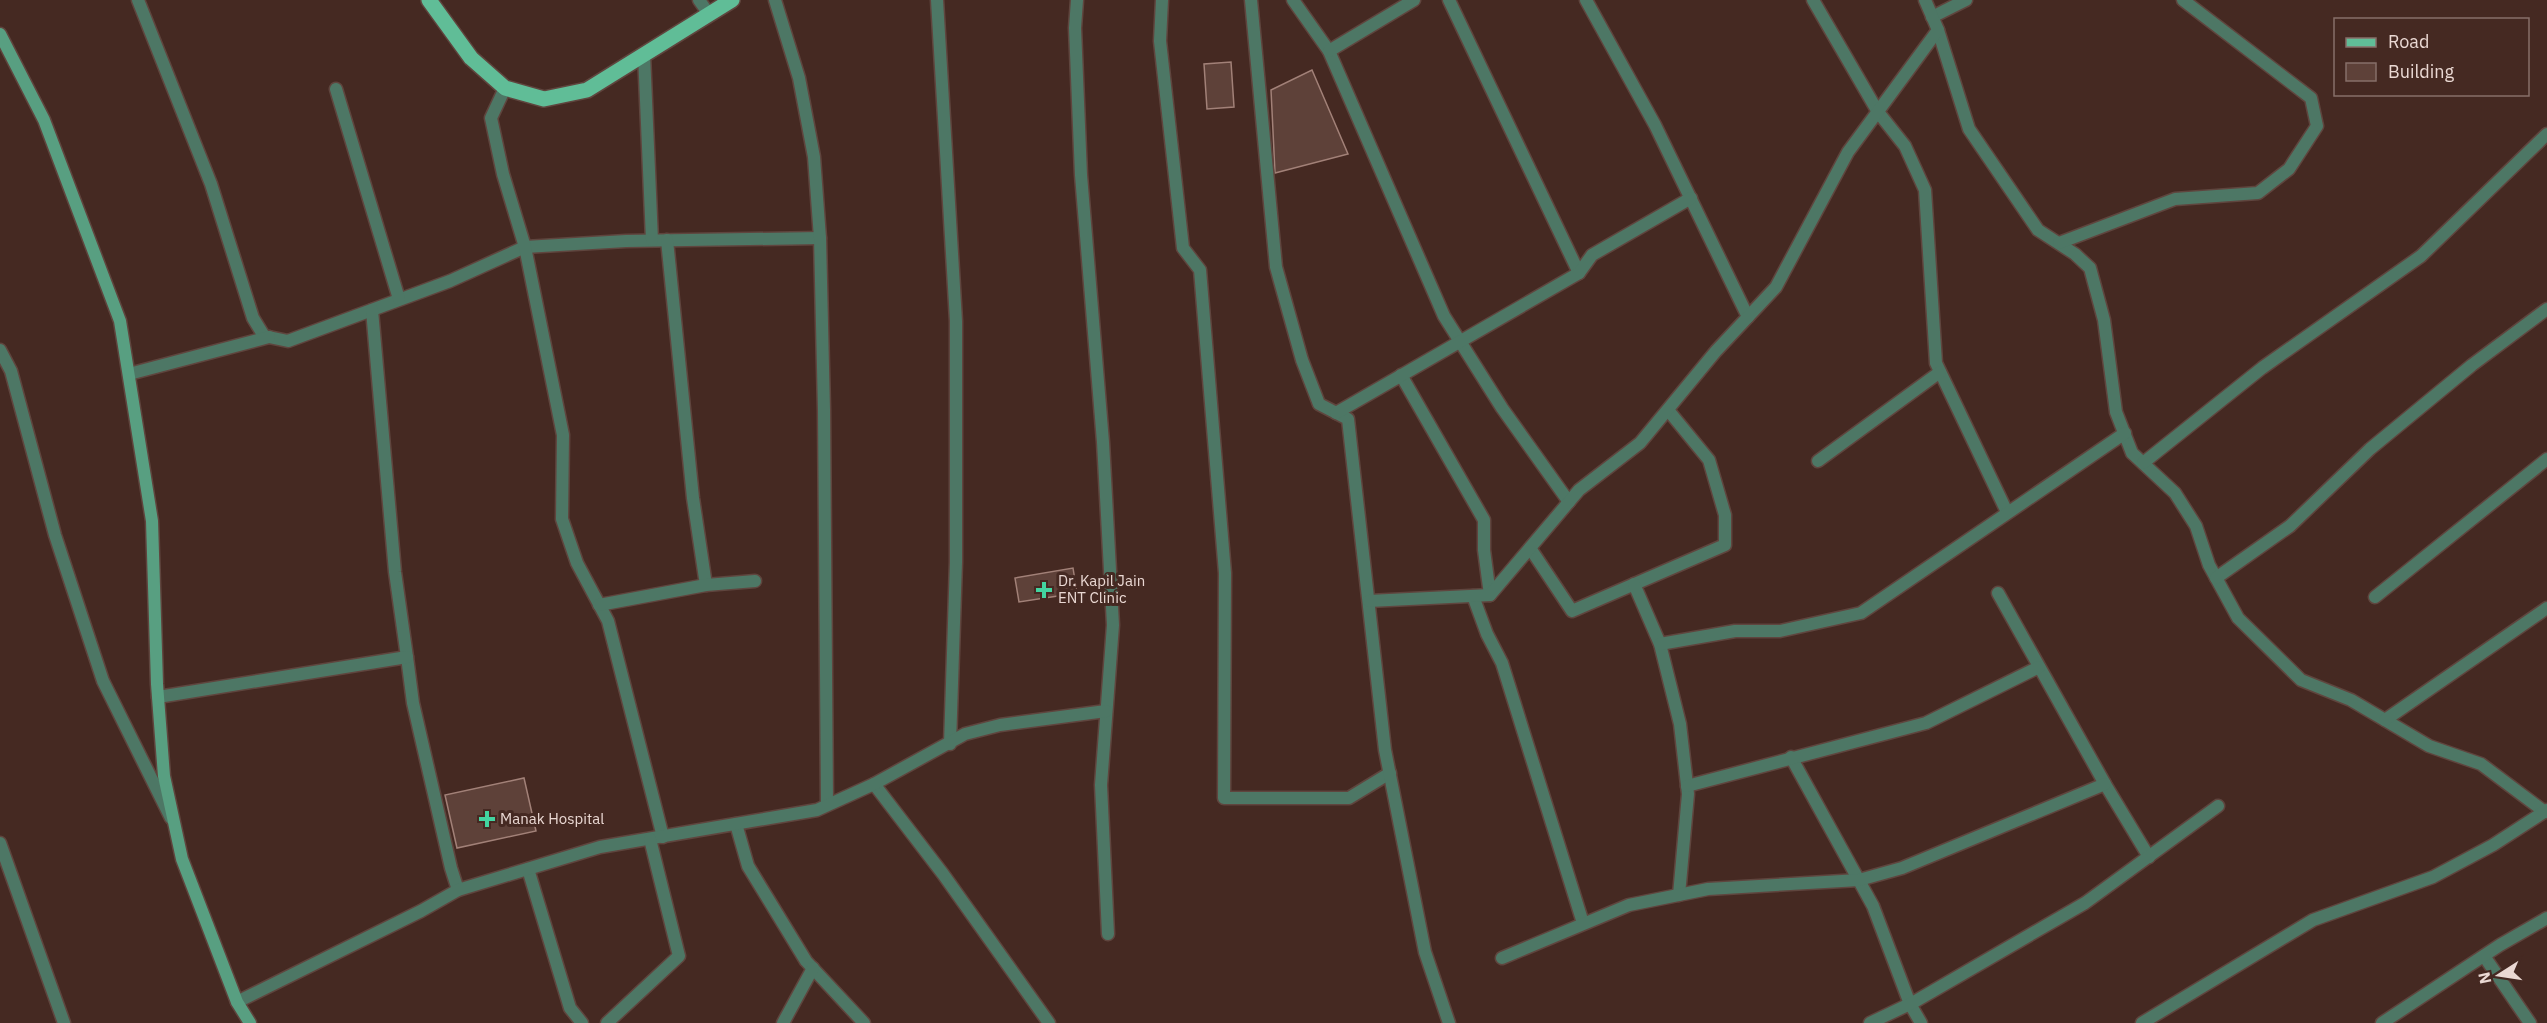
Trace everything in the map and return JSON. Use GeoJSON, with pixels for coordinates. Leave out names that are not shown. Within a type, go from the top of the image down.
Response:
{"type":"FeatureCollection","features":[{"type":"Feature","properties":{"kind":"main road"},"geometry":{"type":"LineString","coordinates":[[429,0],[471,58],[505,88],[544,99],[587,90],[732,0]]}},
{"type":"Feature","properties":{"kind":"street"},"geometry":{"type":"LineString","coordinates":[[138,0],[211,184],[253,318],[264,336],[288,341],[450,280],[525,248],[651,240],[820,238]]}},
{"type":"Feature","properties":{"kind":"street"},"geometry":{"type":"LineString","coordinates":[[699,0],[709,14]]}},
{"type":"Feature","properties":{"kind":"street"},"geometry":{"type":"LineString","coordinates":[[775,0],[799,78],[812,146],[820,238],[827,804]]}},
{"type":"Feature","properties":{"kind":"street"},"geometry":{"type":"LineString","coordinates":[[938,0],[956,321],[956,562],[950,744]]}},
{"type":"Feature","properties":{"kind":"street"},"geometry":{"type":"LineString","coordinates":[[1077,0],[1075,28],[1081,175],[1103,442],[1113,625],[1101,785],[1108,934]]}},
{"type":"Feature","properties":{"kind":"street"},"geometry":{"type":"LineString","coordinates":[[1162,0],[1160,41],[1183,248],[1200,270],[1224,561],[1224,798],[1349,798],[1390,774]]}},
{"type":"Feature","properties":{"kind":"street"},"geometry":{"type":"LineString","coordinates":[[1251,0],[1276,267],[1302,360],[1319,404],[1348,419],[1390,774],[1425,952],[1449,1023]]}},
{"type":"Feature","properties":{"kind":"street"},"geometry":{"type":"LineString","coordinates":[[1293,0],[1329,51],[1444,316],[1502,408],[1569,502]]}},
{"type":"Feature","properties":{"kind":"street"},"geometry":{"type":"LineString","coordinates":[[1329,51],[1414,0]]}},
{"type":"Feature","properties":{"kind":"street"},"geometry":{"type":"LineString","coordinates":[[1449,0],[1579,273]]}},
{"type":"Feature","properties":{"kind":"street"},"geometry":{"type":"LineString","coordinates":[[1586,0],[1655,125],[1748,316]]}},
{"type":"Feature","properties":{"kind":"street"},"geometry":{"type":"LineString","coordinates":[[1813,0],[1878,112],[1905,146],[1925,190],[1936,363],[2007,512]]}},
{"type":"Feature","properties":{"kind":"street"},"geometry":{"type":"LineString","coordinates":[[1925,0],[1938,30],[1970,129],[2038,230],[2075,254],[2090,268],[2104,320],[2116,412],[2132,453],[2175,493],[2196,526],[2216,578],[2238,618],[2301,680],[2352,700],[2429,746],[2481,764],[2546,811],[2493,845],[2433,876],[2313,920],[2142,1023]]}},
{"type":"Feature","properties":{"kind":"street"},"geometry":{"type":"LineString","coordinates":[[1932,17],[1966,0]]}},
{"type":"Feature","properties":{"kind":"street"},"geometry":{"type":"LineString","coordinates":[[2059,243],[2175,199],[2258,193],[2289,169],[2317,126],[2311,98],[2183,0]]}},
{"type":"Feature","properties":{"kind":"street"},"geometry":{"type":"LineString","coordinates":[[1369,601],[1490,595],[1579,490],[1640,443],[1716,351],[1776,287],[1848,152],[1938,30]]}},
{"type":"Feature","properties":{"kind":"street"},"geometry":{"type":"LineString","coordinates":[[0,34],[44,120],[120,321],[152,521],[158,697],[164,776],[182,859],[237,1002],[250,1023]]}},
{"type":"Feature","properties":{"kind":"street"},"geometry":{"type":"LineString","coordinates":[[644,54],[651,240]]}},
{"type":"Feature","properties":{"kind":"street"},"geometry":{"type":"LineString","coordinates":[[505,88],[490,118],[502,174],[525,248],[563,435],[562,519],[577,563],[608,621],[656,838],[679,956],[607,1023]]}},
{"type":"Feature","properties":{"kind":"street"},"geometry":{"type":"LineString","coordinates":[[336,89],[399,299]]}},
{"type":"Feature","properties":{"kind":"street"},"geometry":{"type":"LineString","coordinates":[[2143,463],[2262,368],[2421,256],[2547,134]]}},
{"type":"Feature","properties":{"kind":"street"},"geometry":{"type":"LineString","coordinates":[[1336,413],[1579,273],[1592,255],[1691,198]]}},
{"type":"Feature","properties":{"kind":"street"},"geometry":{"type":"LineString","coordinates":[[667,240],[693,498],[706,585]]}},
{"type":"Feature","properties":{"kind":"street"},"geometry":{"type":"LineString","coordinates":[[2216,578],[2290,526],[2370,448],[2472,364],[2547,309]]}},
{"type":"Feature","properties":{"kind":"street"},"geometry":{"type":"LineString","coordinates":[[372,310],[395,572],[407,657],[416,714],[458,890]]}},
{"type":"Feature","properties":{"kind":"street"},"geometry":{"type":"LineString","coordinates":[[129,374],[268,337]]}},
{"type":"Feature","properties":{"kind":"street"},"geometry":{"type":"LineString","coordinates":[[0,350],[11,371],[56,535],[103,681],[176,828]]}},
{"type":"Feature","properties":{"kind":"street"},"geometry":{"type":"LineString","coordinates":[[1818,461],[1940,372]]}},
{"type":"Feature","properties":{"kind":"street"},"geometry":{"type":"LineString","coordinates":[[1401,375],[1484,520],[1484,550],[1490,595]]}},
{"type":"Feature","properties":{"kind":"street"},"geometry":{"type":"LineString","coordinates":[[1530,548],[1572,611],[1725,544],[1725,514],[1709,460],[1668,410]]}},
{"type":"Feature","properties":{"kind":"street"},"geometry":{"type":"LineString","coordinates":[[1660,644],[1735,631],[1780,631],[1861,613],[2125,433]]}},
{"type":"Feature","properties":{"kind":"street"},"geometry":{"type":"LineString","coordinates":[[2375,597],[2547,459]]}},
{"type":"Feature","properties":{"kind":"street"},"geometry":{"type":"LineString","coordinates":[[599,605],[706,585],[755,581]]}},
{"type":"Feature","properties":{"kind":"street"},"geometry":{"type":"LineString","coordinates":[[1634,584],[1660,644],[1680,724],[1687,786],[1679,895]]}},
{"type":"Feature","properties":{"kind":"street"},"geometry":{"type":"LineString","coordinates":[[1998,593],[2104,784],[2149,857]]}},
{"type":"Feature","properties":{"kind":"street"},"geometry":{"type":"LineString","coordinates":[[1473,596],[1486,634],[1502,663],[1583,923]]}},
{"type":"Feature","properties":{"kind":"street"},"geometry":{"type":"LineString","coordinates":[[2385,720],[2547,608]]}},
{"type":"Feature","properties":{"kind":"street"},"geometry":{"type":"LineString","coordinates":[[158,697],[407,657]]}},
{"type":"Feature","properties":{"kind":"street"},"geometry":{"type":"LineString","coordinates":[[1687,786],[1926,723],[2039,667]]}},
{"type":"Feature","properties":{"kind":"street"},"geometry":{"type":"LineString","coordinates":[[237,1002],[421,911],[458,890],[600,847],[817,810],[874,784],[965,734],[1000,725],[1106,711]]}},
{"type":"Feature","properties":{"kind":"street"},"geometry":{"type":"LineString","coordinates":[[1791,757],[1873,906],[1910,1004],[1921,1023]]}},
{"type":"Feature","properties":{"kind":"street"},"geometry":{"type":"LineString","coordinates":[[874,784],[950,883],[1049,1023]]}},
{"type":"Feature","properties":{"kind":"street"},"geometry":{"type":"LineString","coordinates":[[1502,958],[1629,905],[1708,889],[1859,880],[1902,868],[2104,784]]}},
{"type":"Feature","properties":{"kind":"street"},"geometry":{"type":"LineString","coordinates":[[1870,1023],[1910,1004],[2085,903],[2218,806]]}},
{"type":"Feature","properties":{"kind":"street"},"geometry":{"type":"LineString","coordinates":[[736,824],[748,867],[813,968],[864,1023]]}},
{"type":"Feature","properties":{"kind":"street"},"geometry":{"type":"LineString","coordinates":[[0,843],[64,1023]]}},
{"type":"Feature","properties":{"kind":"street"},"geometry":{"type":"LineString","coordinates":[[528,869],[570,1008],[582,1023]]}},
{"type":"Feature","properties":{"kind":"street"},"geometry":{"type":"LineString","coordinates":[[2382,1023],[2547,918]]}},
{"type":"Feature","properties":{"kind":"street"},"geometry":{"type":"LineString","coordinates":[[2484,956],[2530,1023]]}},
{"type":"Feature","properties":{"kind":"street"},"geometry":{"type":"LineString","coordinates":[[783,1023],[813,968]]}},
{"type":"Feature","properties":{"kind":"building"},"geometry":{"type":"Polygon","coordinates":[[[1231,62],[1234,107],[1207,109],[1204,64],[1231,62]]]}},
{"type":"Feature","properties":{"kind":"building"},"geometry":{"type":"Polygon","coordinates":[[[1312,70],[1348,154],[1275,173],[1271,90],[1312,70]]]}},
{"type":"Feature","properties":{"kind":"building"},"geometry":{"type":"Polygon","coordinates":[[[1073,568],[1077,593],[1019,602],[1015,578],[1073,568]]]}},
{"type":"Feature","properties":{"kind":"building"},"geometry":{"type":"Polygon","coordinates":[[[524,778],[536,831],[457,848],[445,795],[524,778]]]}},
{"type":"Feature","properties":{"kind":"place","name":"Dr. Kapil Jain ENT Clinic"},"geometry":{"type":"Point","coordinates":[1044,590]}},
{"type":"Feature","properties":{"kind":"place","name":"Manak Hospital"},"geometry":{"type":"Point","coordinates":[487,819]}}]}
